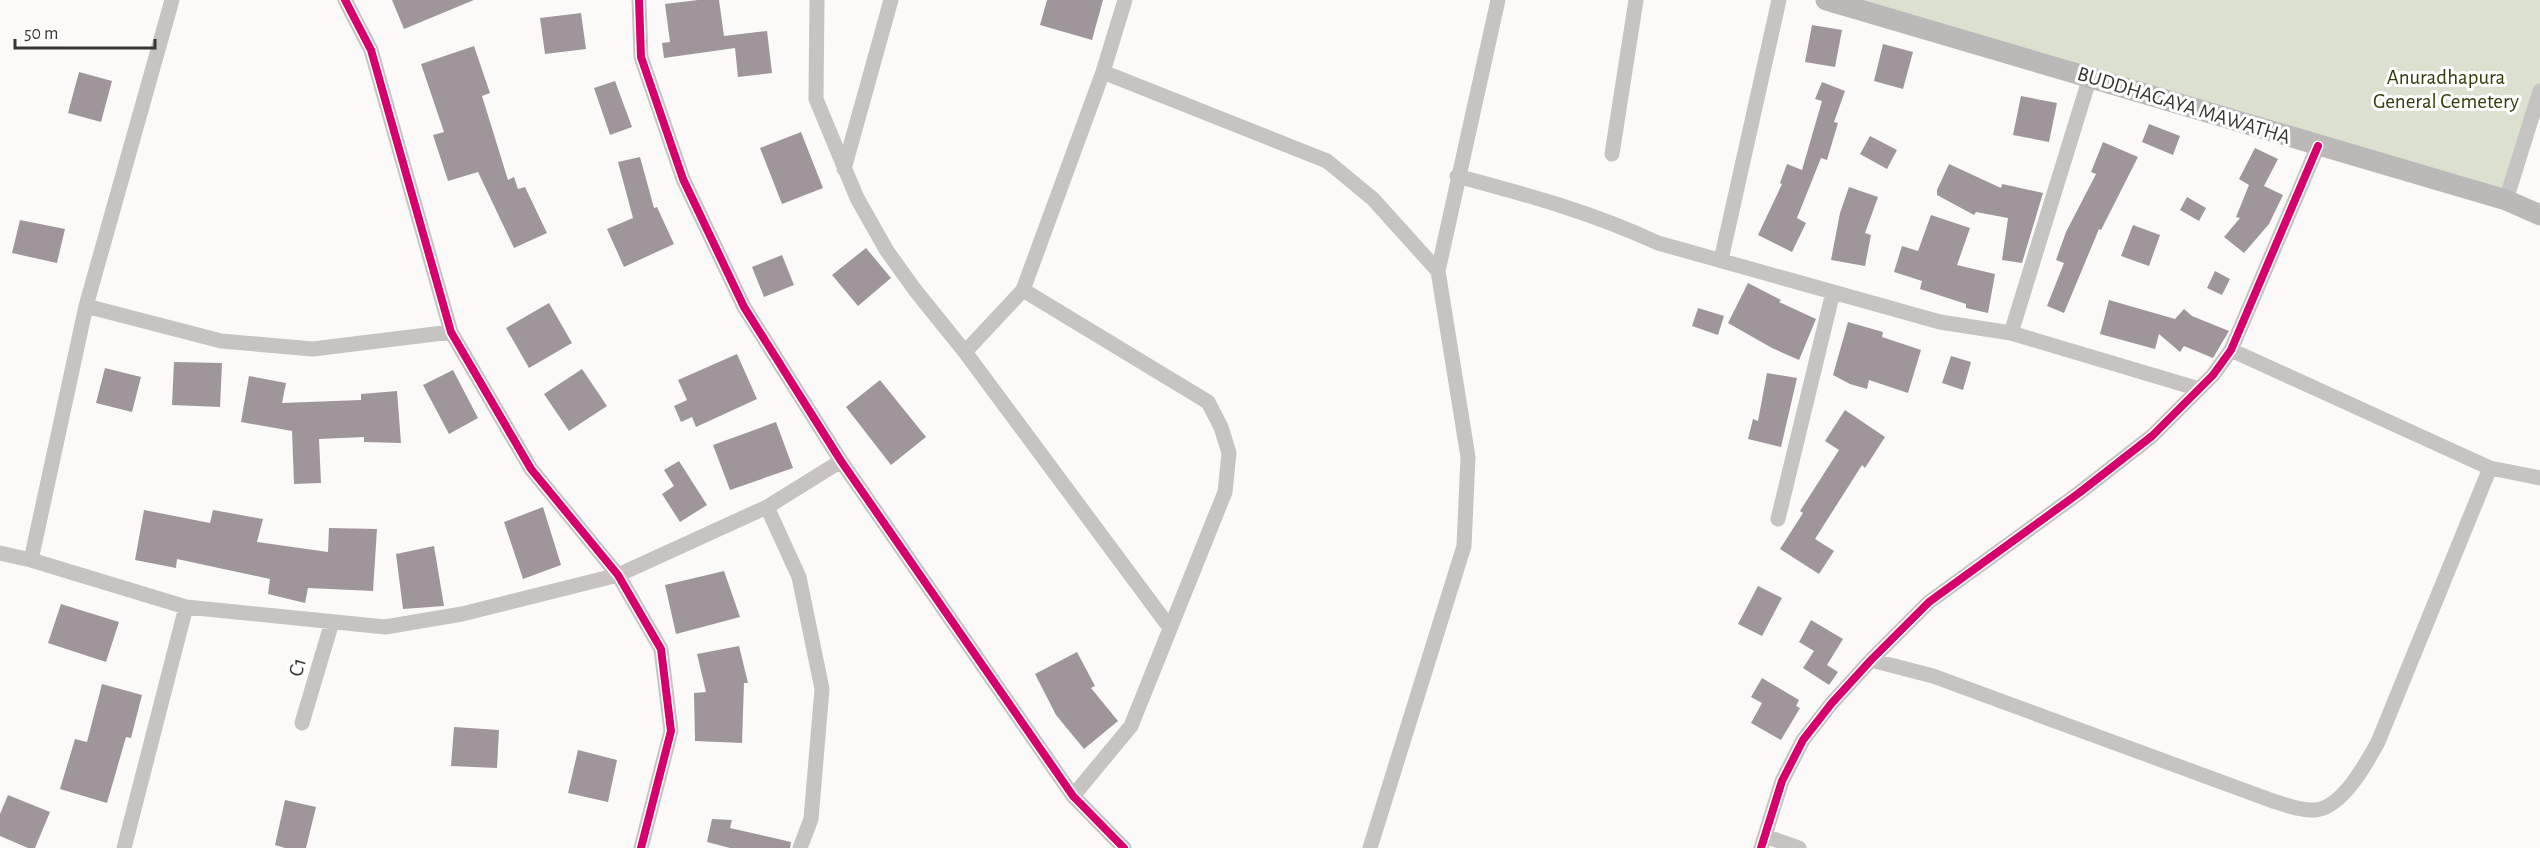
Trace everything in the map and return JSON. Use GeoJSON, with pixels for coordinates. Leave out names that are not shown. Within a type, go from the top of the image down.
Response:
{"type":"FeatureCollection","features":[{"type":"Feature","properties":{"kind":"main road","name":"BUDDHAGAYA MAWATHA"},"geometry":{"type":"LineString","coordinates":[[1826,0],[2506,200],[2540,215]]}},
{"type":"Feature","properties":{"kind":"street"},"geometry":{"type":"LineString","coordinates":[[30,560],[86,306],[172,0]]}},
{"type":"Feature","properties":{"kind":"street"},"geometry":{"type":"LineString","coordinates":[[345,0],[371,50],[451,332],[531,469],[618,575],[661,649],[671,731],[641,848]]}},
{"type":"Feature","properties":{"kind":"street"},"geometry":{"type":"LineString","coordinates":[[639,0],[641,57],[683,179],[744,307],[841,461],[1073,796],[1124,848]]}},
{"type":"Feature","properties":{"kind":"street"},"geometry":{"type":"LineString","coordinates":[[817,0],[816,99],[857,198],[887,250],[1170,628]]}},
{"type":"Feature","properties":{"kind":"street"},"geometry":{"type":"LineString","coordinates":[[844,169],[891,0]]}},
{"type":"Feature","properties":{"kind":"street"},"geometry":{"type":"LineString","coordinates":[[965,352],[1023,290],[1103,72],[1125,0]]}},
{"type":"Feature","properties":{"kind":"street"},"geometry":{"type":"LineString","coordinates":[[1370,848],[1464,546],[1468,457],[1438,271],[1457,176],[1498,0]]}},
{"type":"Feature","properties":{"kind":"street"},"geometry":{"type":"LineString","coordinates":[[1612,154],[1636,0]]}},
{"type":"Feature","properties":{"kind":"street"},"geometry":{"type":"LineString","coordinates":[[1721,260],[1779,0]]}},
{"type":"Feature","properties":{"kind":"street"},"geometry":{"type":"LineString","coordinates":[[1103,72],[1327,161],[1373,198],[1438,271]]}},
{"type":"Feature","properties":{"kind":"street"},"geometry":{"type":"LineString","coordinates":[[2011,333],[2090,77]]}},
{"type":"Feature","properties":{"kind":"street"},"geometry":{"type":"LineString","coordinates":[[2506,200],[2540,91]]}},
{"type":"Feature","properties":{"kind":"street"},"geometry":{"type":"LineString","coordinates":[[1799,848],[1763,842],[1782,781],[1803,740],[1830,704],[1929,602],[2152,436],[2213,375],[2231,350],[2318,146]]}},
{"type":"Feature","properties":{"kind":"street"},"geometry":{"type":"LineString","coordinates":[[1457,176],[1560,204],[1614,223],[1658,243],[1940,322],[2011,333],[2199,389]]}},
{"type":"Feature","properties":{"kind":"street"},"geometry":{"type":"LineString","coordinates":[[1023,290],[1208,402],[1221,427],[1229,453],[1225,492],[1131,726],[1073,796]]}},
{"type":"Feature","properties":{"kind":"street"},"geometry":{"type":"LineString","coordinates":[[1778,519],[1833,292]]}},
{"type":"Feature","properties":{"kind":"street"},"geometry":{"type":"LineString","coordinates":[[86,306],[221,341],[313,349],[451,332]]}},
{"type":"Feature","properties":{"kind":"street"},"geometry":{"type":"LineString","coordinates":[[2231,350],[2490,468],[2540,478]]}},
{"type":"Feature","properties":{"kind":"street"},"geometry":{"type":"LineString","coordinates":[[0,553],[186,607],[385,627],[462,614],[618,575],[767,507],[841,461]]}},
{"type":"Feature","properties":{"kind":"street"},"geometry":{"type":"LineString","coordinates":[[1871,660],[1933,676],[2273,801],[2295,808],[2316,810],[2339,798],[2359,775],[2378,742],[2490,468]]}},
{"type":"Feature","properties":{"kind":"street"},"geometry":{"type":"LineString","coordinates":[[767,507],[799,578],[822,689],[811,819],[800,848]]}},
{"type":"Feature","properties":{"kind":"street"},"geometry":{"type":"LineString","coordinates":[[124,848],[186,607]]}},
{"type":"Feature","properties":{"kind":"street","name":"C1"},"geometry":{"type":"LineString","coordinates":[[302,723],[332,622]]}},
{"type":"Feature","properties":{"kind":"green space","name":"Anuradhapura General Cemetery"},"geometry":{"type":"Polygon","coordinates":[[[1839,0],[2540,0],[2540,91],[2506,200],[1839,0]]]}},
{"type":"Feature","properties":{"kind":"building"},"geometry":{"type":"Polygon","coordinates":[[[392,0],[474,0],[404,29],[392,0]]]}},
{"type":"Feature","properties":{"kind":"building"},"geometry":{"type":"Polygon","coordinates":[[[719,0],[724,36],[767,31],[772,73],[738,77],[735,48],[664,58],[662,43],[670,42],[665,4],[719,0]]]}},
{"type":"Feature","properties":{"kind":"building"},"geometry":{"type":"Polygon","coordinates":[[[1047,0],[1103,0],[1092,40],[1040,25],[1047,0]]]}},
{"type":"Feature","properties":{"kind":"building"},"geometry":{"type":"Polygon","coordinates":[[[581,13],[586,49],[545,54],[540,18],[581,13]]]}},
{"type":"Feature","properties":{"kind":"building"},"geometry":{"type":"Polygon","coordinates":[[[1812,25],[1842,30],[1835,67],[1805,62],[1812,25]]]}},
{"type":"Feature","properties":{"kind":"building"},"geometry":{"type":"Polygon","coordinates":[[[1883,44],[1913,52],[1903,89],[1874,81],[1883,44]]]}},
{"type":"Feature","properties":{"kind":"building"},"geometry":{"type":"Polygon","coordinates":[[[474,46],[490,93],[482,96],[508,180],[514,177],[518,189],[525,187],[547,233],[514,248],[478,172],[448,181],[433,135],[444,132],[421,64],[474,46]]]}},
{"type":"Feature","properties":{"kind":"building"},"geometry":{"type":"Polygon","coordinates":[[[79,72],[112,81],[101,122],[68,113],[79,72]]]}},
{"type":"Feature","properties":{"kind":"building"},"geometry":{"type":"Polygon","coordinates":[[[615,81],[632,127],[610,135],[594,88],[615,81]]]}},
{"type":"Feature","properties":{"kind":"building"},"geometry":{"type":"Polygon","coordinates":[[[1822,82],[1845,91],[1834,122],[1838,123],[1827,160],[1821,158],[1797,218],[1806,223],[1792,252],[1758,235],[1782,184],[1780,183],[1787,164],[1802,170],[1822,101],[1815,99],[1822,82]]]}},
{"type":"Feature","properties":{"kind":"building"},"geometry":{"type":"Polygon","coordinates":[[[2021,96],[2057,103],[2049,142],[2013,135],[2021,96]]]}},
{"type":"Feature","properties":{"kind":"building"},"geometry":{"type":"Polygon","coordinates":[[[2149,124],[2180,136],[2173,155],[2142,142],[2149,124]]]}},
{"type":"Feature","properties":{"kind":"building"},"geometry":{"type":"Polygon","coordinates":[[[801,132],[823,188],[782,204],[760,148],[801,132]]]}},
{"type":"Feature","properties":{"kind":"building"},"geometry":{"type":"Polygon","coordinates":[[[1870,136],[1897,150],[1887,169],[1860,154],[1870,136]]]}},
{"type":"Feature","properties":{"kind":"building"},"geometry":{"type":"Polygon","coordinates":[[[2103,142],[2138,157],[2101,230],[2099,229],[2064,313],[2047,306],[2064,263],[2056,260],[2066,232],[2096,174],[2091,172],[2103,142]]]}},
{"type":"Feature","properties":{"kind":"building"},"geometry":{"type":"Polygon","coordinates":[[[2255,148],[2278,159],[2264,186],[2283,195],[2269,224],[2244,253],[2224,237],[2240,218],[2236,217],[2249,185],[2239,179],[2255,148]]]}},
{"type":"Feature","properties":{"kind":"building"},"geometry":{"type":"Polygon","coordinates":[[[640,157],[654,208],[657,207],[674,244],[624,267],[607,229],[633,218],[618,162],[640,157]]]}},
{"type":"Feature","properties":{"kind":"building"},"geometry":{"type":"Polygon","coordinates":[[[1949,164],[2001,188],[2002,184],[2043,193],[2022,263],[2002,260],[2008,218],[1976,212],[1974,215],[1937,195],[1937,190],[1949,164]]]}},
{"type":"Feature","properties":{"kind":"building"},"geometry":{"type":"Polygon","coordinates":[[[1849,187],[1878,197],[1865,233],[1871,235],[1865,266],[1831,260],[1840,213],[1849,187]]]}},
{"type":"Feature","properties":{"kind":"building"},"geometry":{"type":"Polygon","coordinates":[[[2187,197],[2206,208],[2199,221],[2180,210],[2187,197]]]}},
{"type":"Feature","properties":{"kind":"building"},"geometry":{"type":"Polygon","coordinates":[[[1931,215],[1970,228],[1957,265],[1995,274],[1988,313],[1966,308],[1966,304],[1920,289],[1922,281],[1894,272],[1902,246],[1918,251],[1931,215]]]}},
{"type":"Feature","properties":{"kind":"building"},"geometry":{"type":"Polygon","coordinates":[[[20,220],[65,229],[57,263],[12,253],[20,220]]]}},
{"type":"Feature","properties":{"kind":"building"},"geometry":{"type":"Polygon","coordinates":[[[2133,225],[2160,235],[2149,266],[2121,256],[2133,225]]]}},
{"type":"Feature","properties":{"kind":"building"},"geometry":{"type":"Polygon","coordinates":[[[866,248],[891,278],[858,306],[832,275],[866,248]]]}},
{"type":"Feature","properties":{"kind":"building"},"geometry":{"type":"Polygon","coordinates":[[[782,255],[794,285],[764,297],[752,267],[782,255]]]}},
{"type":"Feature","properties":{"kind":"building"},"geometry":{"type":"Polygon","coordinates":[[[2215,271],[2230,279],[2222,295],[2207,288],[2215,271]]]}},
{"type":"Feature","properties":{"kind":"building"},"geometry":{"type":"Polygon","coordinates":[[[1748,283],[1781,300],[1779,302],[1816,319],[1799,360],[1772,348],[1728,323],[1748,283]]]}},
{"type":"Feature","properties":{"kind":"building"},"geometry":{"type":"Polygon","coordinates":[[[2109,300],[2175,319],[2184,309],[2192,316],[2229,331],[2213,358],[2184,346],[2180,352],[2159,334],[2155,349],[2100,334],[2109,300]]]}},
{"type":"Feature","properties":{"kind":"building"},"geometry":{"type":"Polygon","coordinates":[[[549,303],[572,343],[529,368],[506,328],[549,303]]]}},
{"type":"Feature","properties":{"kind":"building"},"geometry":{"type":"Polygon","coordinates":[[[1698,308],[1724,316],[1718,335],[1692,326],[1698,308]]]}},
{"type":"Feature","properties":{"kind":"building"},"geometry":{"type":"Polygon","coordinates":[[[1848,322],[1883,332],[1882,337],[1921,350],[1908,393],[1869,380],[1867,389],[1850,384],[1833,375],[1848,322]]]}},
{"type":"Feature","properties":{"kind":"building"},"geometry":{"type":"Polygon","coordinates":[[[737,354],[757,399],[696,427],[692,417],[681,422],[674,406],[687,400],[678,380],[737,354]]]}},
{"type":"Feature","properties":{"kind":"building"},"geometry":{"type":"Polygon","coordinates":[[[1951,356],[1971,362],[1963,390],[1942,383],[1951,356]]]}},
{"type":"Feature","properties":{"kind":"building"},"geometry":{"type":"Polygon","coordinates":[[[174,362],[222,363],[220,407],[172,405],[174,362]]]}},
{"type":"Feature","properties":{"kind":"building"},"geometry":{"type":"Polygon","coordinates":[[[105,368],[141,377],[132,412],[96,403],[105,368]]]}},
{"type":"Feature","properties":{"kind":"building"},"geometry":{"type":"Polygon","coordinates":[[[582,369],[607,406],[569,431],[544,394],[582,369]]]}},
{"type":"Feature","properties":{"kind":"building"},"geometry":{"type":"Polygon","coordinates":[[[453,370],[478,418],[449,434],[423,385],[453,370]]]}},
{"type":"Feature","properties":{"kind":"building"},"geometry":{"type":"Polygon","coordinates":[[[1767,373],[1797,378],[1781,447],[1748,439],[1753,419],[1758,421],[1767,373]]]}},
{"type":"Feature","properties":{"kind":"building"},"geometry":{"type":"Polygon","coordinates":[[[249,376],[286,383],[282,403],[361,400],[361,394],[397,391],[401,443],[364,442],[364,437],[319,439],[321,483],[294,484],[292,431],[241,422],[249,376]]]}},
{"type":"Feature","properties":{"kind":"building"},"geometry":{"type":"Polygon","coordinates":[[[880,380],[926,437],[891,465],[846,407],[880,380]]]}},
{"type":"Feature","properties":{"kind":"building"},"geometry":{"type":"Polygon","coordinates":[[[1845,410],[1885,437],[1865,468],[1862,465],[1815,539],[1834,551],[1819,574],[1780,549],[1803,513],[1800,511],[1839,450],[1825,441],[1845,410]]]}},
{"type":"Feature","properties":{"kind":"building"},"geometry":{"type":"Polygon","coordinates":[[[776,422],[793,468],[730,490],[713,445],[776,422]]]}},
{"type":"Feature","properties":{"kind":"building"},"geometry":{"type":"Polygon","coordinates":[[[679,461],[707,505],[680,522],[662,494],[674,486],[664,470],[679,461]]]}},
{"type":"Feature","properties":{"kind":"building"},"geometry":{"type":"Polygon","coordinates":[[[543,507],[561,565],[523,579],[504,522],[543,507]]]}},
{"type":"Feature","properties":{"kind":"building"},"geometry":{"type":"Polygon","coordinates":[[[144,510],[210,523],[213,510],[263,519],[257,542],[328,552],[329,528],[377,529],[373,591],[308,588],[305,603],[268,594],[270,579],[177,559],[176,568],[135,560],[144,510]]]}},
{"type":"Feature","properties":{"kind":"building"},"geometry":{"type":"Polygon","coordinates":[[[434,546],[444,606],[403,609],[396,554],[434,546]]]}},
{"type":"Feature","properties":{"kind":"building"},"geometry":{"type":"Polygon","coordinates":[[[724,571],[740,617],[676,634],[665,585],[724,571]]]}},
{"type":"Feature","properties":{"kind":"building"},"geometry":{"type":"Polygon","coordinates":[[[1758,586],[1782,598],[1762,636],[1738,624],[1758,586]]]}},
{"type":"Feature","properties":{"kind":"building"},"geometry":{"type":"Polygon","coordinates":[[[61,604],[119,622],[106,662],[48,643],[61,604]]]}},
{"type":"Feature","properties":{"kind":"building"},"geometry":{"type":"Polygon","coordinates":[[[1811,620],[1843,639],[1827,665],[1838,672],[1829,685],[1803,668],[1814,651],[1799,642],[1811,620]]]}},
{"type":"Feature","properties":{"kind":"building"},"geometry":{"type":"Polygon","coordinates":[[[739,646],[748,683],[744,683],[742,743],[695,741],[694,693],[706,692],[697,654],[739,646]]]}},
{"type":"Feature","properties":{"kind":"building"},"geometry":{"type":"Polygon","coordinates":[[[1077,652],[1095,686],[1091,688],[1118,721],[1084,749],[1056,715],[1035,674],[1077,652]]]}},
{"type":"Feature","properties":{"kind":"building"},"geometry":{"type":"Polygon","coordinates":[[[1762,678],[1799,700],[1796,706],[1800,708],[1781,740],[1751,723],[1762,703],[1751,697],[1762,678]]]}},
{"type":"Feature","properties":{"kind":"building"},"geometry":{"type":"Polygon","coordinates":[[[102,684],[142,695],[131,738],[126,737],[107,803],[60,789],[75,739],[87,742],[102,684]]]}},
{"type":"Feature","properties":{"kind":"building"},"geometry":{"type":"Polygon","coordinates":[[[454,727],[499,730],[497,768],[451,766],[454,727]]]}},
{"type":"Feature","properties":{"kind":"building"},"geometry":{"type":"Polygon","coordinates":[[[578,750],[617,760],[608,802],[568,793],[578,750]]]}},
{"type":"Feature","properties":{"kind":"building"},"geometry":{"type":"Polygon","coordinates":[[[8,795],[50,812],[35,848],[28,848],[0,836],[0,814],[8,795]]]}},
{"type":"Feature","properties":{"kind":"building"},"geometry":{"type":"Polygon","coordinates":[[[285,800],[316,807],[306,848],[285,848],[275,845],[285,800]]]}},
{"type":"Feature","properties":{"kind":"building"},"geometry":{"type":"Polygon","coordinates":[[[712,819],[732,820],[730,828],[791,842],[790,848],[730,848],[707,842],[712,819]]]}},
{"type":"Feature","properties":{"kind":"cycle path"},"geometry":{"type":"LineString","coordinates":[[345,0],[371,50],[451,332],[531,469],[618,575],[661,649],[671,731],[641,848]]}},
{"type":"Feature","properties":{"kind":"cycle path"},"geometry":{"type":"LineString","coordinates":[[639,0],[641,57],[683,179],[744,307],[841,461],[1073,796],[1124,848]]}},
{"type":"Feature","properties":{"kind":"cycle path"},"geometry":{"type":"LineString","coordinates":[[1761,848],[1782,781],[1803,740],[1831,704],[1871,660],[1929,602],[2079,493],[2152,436],[2213,375],[2231,350],[2318,146]]}}]}
